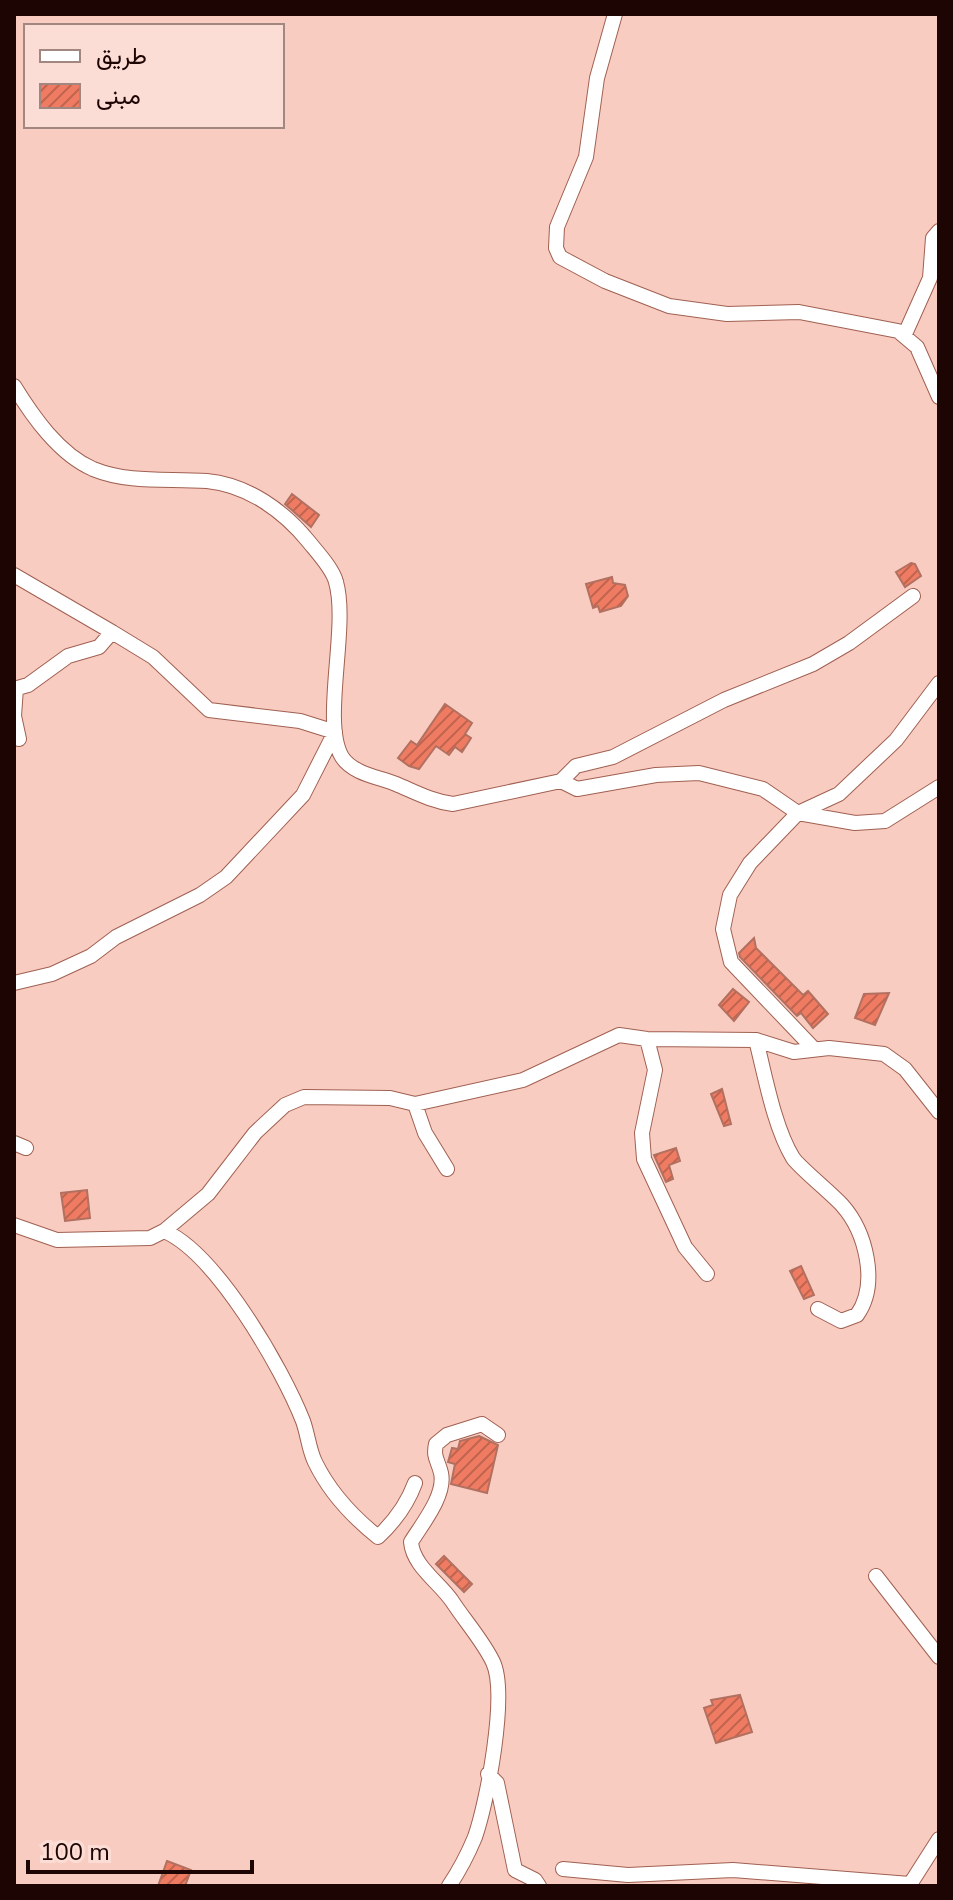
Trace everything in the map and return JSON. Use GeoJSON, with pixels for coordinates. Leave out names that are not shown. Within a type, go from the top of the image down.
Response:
{"type":"FeatureCollection","features":[{"type":"Feature","properties":{"kind":"street"},"geometry":{"type":"LineString","coordinates":[[615,14],[597,78],[586,157],[557,227],[556,248],[560,257],[605,281],[669,306],[727,314],[781,311],[814,314],[905,334],[925,360],[939,397]]}},
{"type":"Feature","properties":{"kind":"street"},"geometry":{"type":"LineString","coordinates":[[905,334],[930,278],[933,238],[939,231]]}},
{"type":"Feature","properties":{"kind":"street"},"geometry":{"type":"LineString","coordinates":[[14,386],[43,428],[91,468],[143,480],[209,481],[232,486],[254,495],[285,516],[309,542],[336,581],[339,624],[335,732],[343,758],[355,768],[436,802],[465,802],[561,781],[576,766],[613,757],[724,700],[813,664],[849,643],[913,596]]}},
{"type":"Feature","properties":{"kind":"street"},"geometry":{"type":"LineString","coordinates":[[14,575],[153,657],[209,710],[300,721],[335,732]]}},
{"type":"Feature","properties":{"kind":"street"},"geometry":{"type":"LineString","coordinates":[[19,739],[14,716],[15,688],[28,685],[68,656],[99,647],[112,632]]}},
{"type":"Feature","properties":{"kind":"street"},"geometry":{"type":"LineString","coordinates":[[814,1049],[731,962],[723,929],[730,895],[750,863],[798,813],[839,794],[896,740],[939,683]]}},
{"type":"Feature","properties":{"kind":"street"},"geometry":{"type":"LineString","coordinates":[[14,983],[52,974],[91,956],[116,937],[200,895],[226,877],[303,795],[335,732]]}},
{"type":"Feature","properties":{"kind":"street"},"geometry":{"type":"LineString","coordinates":[[561,781],[577,789],[656,775],[699,773],[763,789],[798,813],[855,823],[885,821],[939,787]]}},
{"type":"Feature","properties":{"kind":"street"},"geometry":{"type":"LineString","coordinates":[[14,1225],[57,1240],[150,1238],[164,1231],[208,1194],[255,1133],[285,1105],[304,1097],[338,1095],[390,1098],[415,1104],[523,1080],[574,1053],[619,1035],[647,1039],[756,1040],[794,1052],[814,1049],[884,1054],[905,1069],[939,1112]]}},
{"type":"Feature","properties":{"kind":"street"},"geometry":{"type":"LineString","coordinates":[[647,1039],[655,1070],[642,1133],[644,1159],[685,1247],[707,1274]]}},
{"type":"Feature","properties":{"kind":"street"},"geometry":{"type":"LineString","coordinates":[[756,1040],[772,1102],[794,1161],[845,1208],[864,1250],[869,1285],[857,1315],[841,1321],[818,1309]]}},
{"type":"Feature","properties":{"kind":"street"},"geometry":{"type":"LineString","coordinates":[[415,1104],[425,1133],[447,1169]]}},
{"type":"Feature","properties":{"kind":"street"},"geometry":{"type":"LineString","coordinates":[[164,1231],[199,1253],[217,1274],[284,1384],[302,1421],[320,1471],[366,1528],[378,1537],[408,1503],[415,1483]]}},
{"type":"Feature","properties":{"kind":"street"},"geometry":{"type":"LineString","coordinates":[[449,1886],[475,1836],[500,1700],[494,1663],[446,1593],[417,1561],[411,1542],[440,1494],[441,1474],[433,1457],[436,1444],[447,1435],[482,1424],[498,1435]]}},
{"type":"Feature","properties":{"kind":"street"},"geometry":{"type":"LineString","coordinates":[[876,1576],[939,1657]]}},
{"type":"Feature","properties":{"kind":"street"},"geometry":{"type":"LineString","coordinates":[[488,1774],[497,1783],[515,1870],[535,1880],[539,1886]]}},
{"type":"Feature","properties":{"kind":"street"},"geometry":{"type":"LineString","coordinates":[[563,1869],[628,1875],[733,1870],[910,1885],[939,1839]]}},
{"type":"Feature","properties":{"kind":"building"},"geometry":{"type":"Polygon","coordinates":[[[292,494],[319,515],[311,527],[285,504],[292,494]]]}},
{"type":"Feature","properties":{"kind":"building"},"geometry":{"type":"Polygon","coordinates":[[[911,563],[915,564],[921,576],[905,587],[896,572],[911,563]]]}},
{"type":"Feature","properties":{"kind":"building"},"geometry":{"type":"Polygon","coordinates":[[[612,577],[613,583],[625,585],[628,596],[621,606],[600,612],[598,606],[593,608],[586,584],[612,577]]]}},
{"type":"Feature","properties":{"kind":"building"},"geometry":{"type":"Polygon","coordinates":[[[445,704],[472,723],[465,734],[471,738],[462,752],[455,747],[449,755],[436,746],[419,769],[409,766],[398,758],[411,741],[417,745],[445,704]]]}},
{"type":"Feature","properties":{"kind":"building"},"geometry":{"type":"Polygon","coordinates":[[[754,938],[756,948],[803,995],[808,991],[828,1014],[813,1028],[801,1013],[797,1016],[740,957],[739,953],[754,938]]]}},
{"type":"Feature","properties":{"kind":"building"},"geometry":{"type":"Polygon","coordinates":[[[733,989],[749,1002],[734,1021],[719,1005],[733,989]]]}},
{"type":"Feature","properties":{"kind":"building"},"geometry":{"type":"Polygon","coordinates":[[[889,993],[875,1025],[855,1018],[864,994],[889,993]]]}},
{"type":"Feature","properties":{"kind":"building"},"geometry":{"type":"Polygon","coordinates":[[[722,1089],[731,1124],[724,1126],[711,1094],[722,1089]]]}},
{"type":"Feature","properties":{"kind":"building"},"geometry":{"type":"Polygon","coordinates":[[[676,1148],[680,1161],[669,1165],[673,1179],[666,1182],[654,1155],[676,1148]]]}},
{"type":"Feature","properties":{"kind":"building"},"geometry":{"type":"Polygon","coordinates":[[[87,1190],[90,1218],[65,1221],[61,1193],[87,1190]]]}},
{"type":"Feature","properties":{"kind":"building"},"geometry":{"type":"Polygon","coordinates":[[[801,1266],[814,1295],[804,1299],[790,1271],[801,1266]]]}},
{"type":"Feature","properties":{"kind":"building"},"geometry":{"type":"Polygon","coordinates":[[[479,1436],[498,1445],[487,1493],[451,1484],[455,1464],[448,1462],[452,1448],[458,1449],[460,1441],[479,1436]]]}},
{"type":"Feature","properties":{"kind":"building"},"geometry":{"type":"Polygon","coordinates":[[[444,1556],[472,1584],[464,1592],[436,1564],[444,1556]]]}},
{"type":"Feature","properties":{"kind":"building"},"geometry":{"type":"Polygon","coordinates":[[[740,1695],[752,1732],[716,1743],[704,1708],[713,1705],[711,1700],[740,1695]]]}},
{"type":"Feature","properties":{"kind":"building"},"geometry":{"type":"Polygon","coordinates":[[[167,1861],[191,1870],[185,1886],[158,1886],[167,1861]]]}}]}
